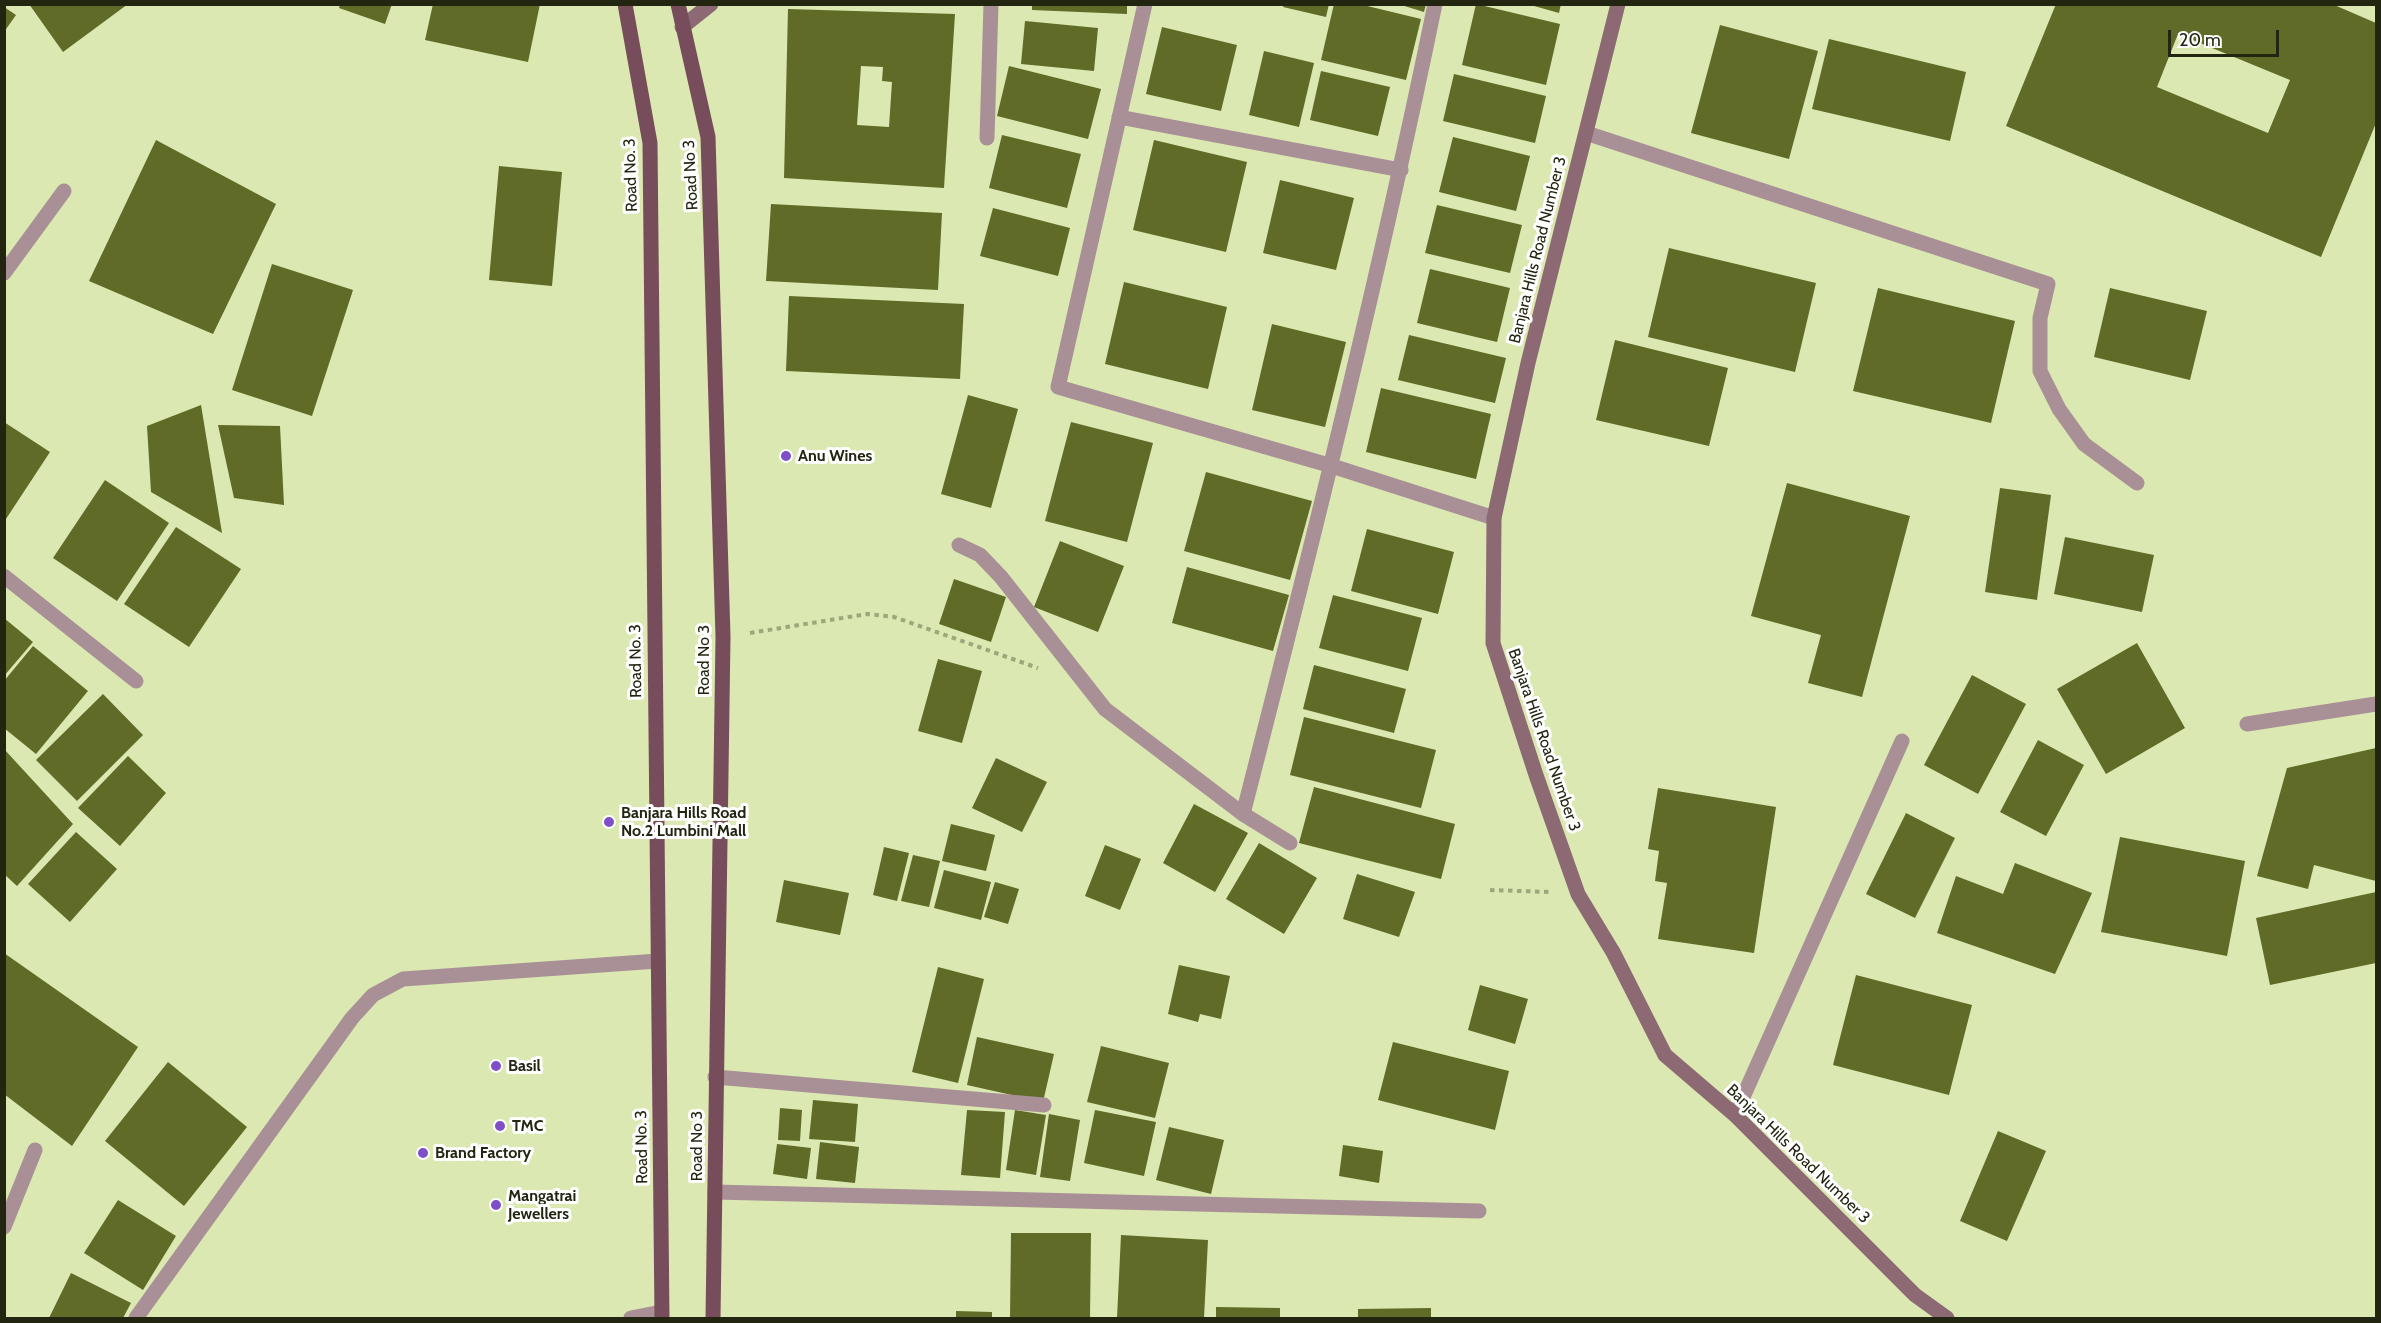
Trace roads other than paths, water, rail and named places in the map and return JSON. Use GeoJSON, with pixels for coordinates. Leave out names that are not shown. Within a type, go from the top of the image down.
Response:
{"type":"FeatureCollection","features":[{"type":"Feature","properties":{"kind":"main road","name":"Road No. 3"},"geometry":{"type":"LineString","coordinates":[[625,4],[650,143],[662,1315]]}},
{"type":"Feature","properties":{"kind":"main road","name":"Road No 3"},"geometry":{"type":"LineString","coordinates":[[678,4],[708,137],[723,637],[713,1318]]}},
{"type":"Feature","properties":{"kind":"street"},"geometry":{"type":"LineString","coordinates":[[682,27],[711,4]]}},
{"type":"Feature","properties":{"kind":"street"},"geometry":{"type":"LineString","coordinates":[[987,138],[991,4]]}},
{"type":"Feature","properties":{"kind":"street"},"geometry":{"type":"LineString","coordinates":[[1145,4],[1058,387],[1332,466],[1494,518]]}},
{"type":"Feature","properties":{"kind":"street"},"geometry":{"type":"LineString","coordinates":[[1243,814],[1332,466],[1401,171],[1435,4]]}},
{"type":"Feature","properties":{"kind":"street","name":"Banjara Hills Road Number 3"},"geometry":{"type":"LineString","coordinates":[[1618,4],[1528,363],[1494,518],[1493,643],[1578,894],[1613,952],[1665,1055],[1735,1115],[1915,1295],[1947,1318]]}},
{"type":"Feature","properties":{"kind":"street"},"geometry":{"type":"LineString","coordinates":[[1119,117],[1401,171]]}},
{"type":"Feature","properties":{"kind":"street"},"geometry":{"type":"LineString","coordinates":[[1586,133],[2048,284],[2040,318],[2040,371],[2059,409],[2084,444],[2137,483]]}},
{"type":"Feature","properties":{"kind":"street"},"geometry":{"type":"LineString","coordinates":[[4,273],[64,191]]}},
{"type":"Feature","properties":{"kind":"street"},"geometry":{"type":"LineString","coordinates":[[959,545],[980,555],[1001,578],[1105,709],[1243,814],[1290,843]]}},
{"type":"Feature","properties":{"kind":"street"},"geometry":{"type":"LineString","coordinates":[[4,576],[136,681]]}},
{"type":"Feature","properties":{"kind":"street"},"geometry":{"type":"LineString","coordinates":[[2247,724],[2376,704]]}},
{"type":"Feature","properties":{"kind":"street"},"geometry":{"type":"LineString","coordinates":[[1735,1115],[1902,741]]}},
{"type":"Feature","properties":{"kind":"street"},"geometry":{"type":"LineString","coordinates":[[136,1318],[352,1018],[373,995],[403,979],[657,961]]}},
{"type":"Feature","properties":{"kind":"street"},"geometry":{"type":"LineString","coordinates":[[715,1077],[1044,1105]]}},
{"type":"Feature","properties":{"kind":"street"},"geometry":{"type":"LineString","coordinates":[[4,1227],[35,1150]]}},
{"type":"Feature","properties":{"kind":"street"},"geometry":{"type":"LineString","coordinates":[[715,1192],[1479,1211]]}},
{"type":"Feature","properties":{"kind":"street"},"geometry":{"type":"LineString","coordinates":[[631,1318],[662,1315]]}},
{"type":"Feature","properties":{"kind":"place","name":"Anu Wines"},"geometry":{"type":"Point","coordinates":[786,456]}},
{"type":"Feature","properties":{"kind":"place","name":"Banjara Hills Road No.2 Lumbini Mall"},"geometry":{"type":"Point","coordinates":[609,822]}},
{"type":"Feature","properties":{"kind":"place","name":"Basil"},"geometry":{"type":"Point","coordinates":[496,1066]}},
{"type":"Feature","properties":{"kind":"place","name":"TMC"},"geometry":{"type":"Point","coordinates":[500,1126]}},
{"type":"Feature","properties":{"kind":"place","name":"Brand Factory"},"geometry":{"type":"Point","coordinates":[423,1153]}},
{"type":"Feature","properties":{"kind":"place","name":"Mangatrai Jewellers"},"geometry":{"type":"Point","coordinates":[496,1205]}}]}
